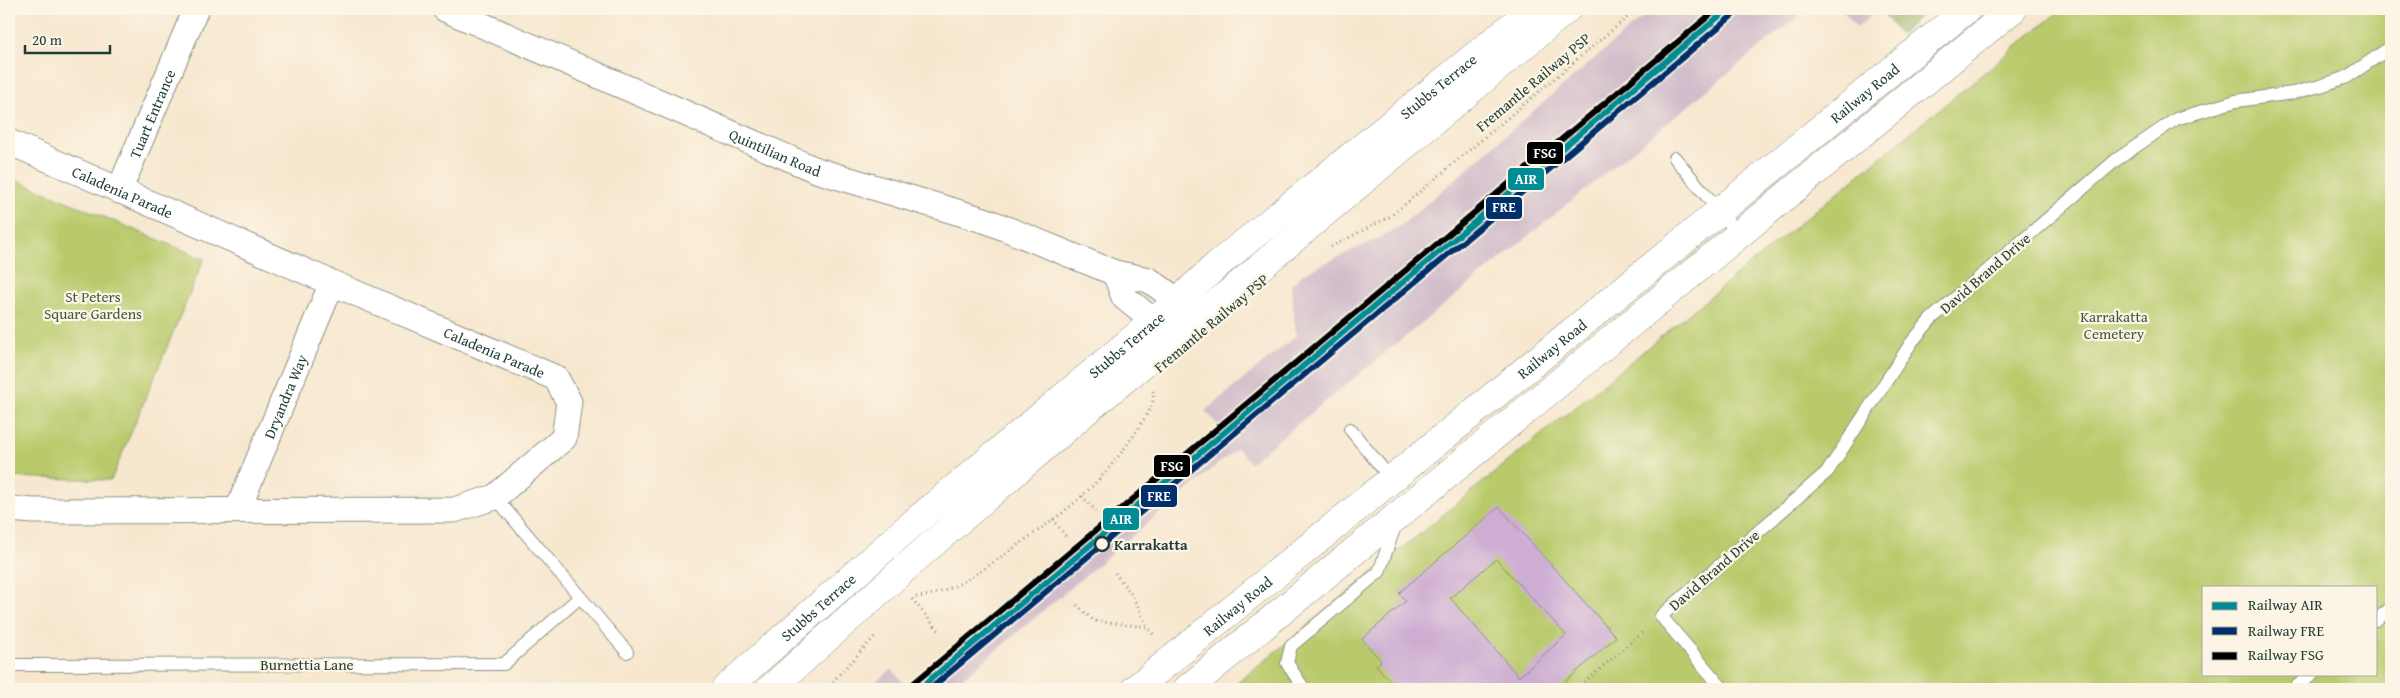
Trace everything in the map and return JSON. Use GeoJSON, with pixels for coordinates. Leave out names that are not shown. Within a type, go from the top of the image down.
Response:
{"type":"FeatureCollection","features":[{"type":"Feature","properties":{"kind":"main road","name":"Stubbs Terrace"},"geometry":{"type":"LineString","coordinates":[[725,689],[905,530],[1178,301],[1217,265],[1533,9]]}},
{"type":"Feature","properties":{"kind":"main road","name":"Stubbs Terrace"},"geometry":{"type":"LineString","coordinates":[[770,689],[923,552],[1092,406],[1567,9]]}},
{"type":"Feature","properties":{"kind":"main road","name":"Railway Road"},"geometry":{"type":"LineString","coordinates":[[1135,689],[1967,9]]}},
{"type":"Feature","properties":{"kind":"main road","name":"Railway Road"},"geometry":{"type":"LineString","coordinates":[[1187,689],[2012,9]]}},
{"type":"Feature","properties":{"kind":"street","name":"Tuart Entrance"},"geometry":{"type":"LineString","coordinates":[[119,191],[196,9]]}},
{"type":"Feature","properties":{"kind":"street","name":"Quintilian Road"},"geometry":{"type":"LineString","coordinates":[[445,9],[816,170],[987,221],[1115,273],[1149,280],[1178,301],[1184,331]]}},
{"type":"Feature","properties":{"kind":"street","name":"Caladenia Parade"},"geometry":{"type":"LineString","coordinates":[[9,142],[332,283],[556,378],[569,402],[564,438],[495,497],[454,510],[238,509],[34,511],[9,509]]}},
{"type":"Feature","properties":{"kind":"street"},"geometry":{"type":"LineString","coordinates":[[1115,273],[1124,297],[1152,322],[1184,331]]}},
{"type":"Feature","properties":{"kind":"street","name":"Dryandra Way"},"geometry":{"type":"LineString","coordinates":[[238,509],[332,283]]}},
{"type":"Feature","properties":{"kind":"lane","name":"David Brand Drive"},"geometry":{"type":"LineString","coordinates":[[1661,616],[1828,471],[1910,343],[1931,319],[2116,160],[2176,119],[2236,101],[2293,93],[2320,86],[2347,77],[2391,48]]}},
{"type":"Feature","properties":{"kind":"lane"},"geometry":{"type":"LineString","coordinates":[[1675,158],[1738,235]]}},
{"type":"Feature","properties":{"kind":"lane"},"geometry":{"type":"LineString","coordinates":[[1350,429],[1391,479]]}},
{"type":"Feature","properties":{"kind":"lane"},"geometry":{"type":"LineString","coordinates":[[495,497],[627,652]]}},
{"type":"Feature","properties":{"kind":"lane"},"geometry":{"type":"LineString","coordinates":[[1304,689],[1287,662],[1291,646],[1379,572],[1400,514]]}},
{"type":"Feature","properties":{"kind":"lane","name":"Burnettia Lane"},"geometry":{"type":"LineString","coordinates":[[9,665],[504,664],[580,597]]}},
{"type":"Feature","properties":{"kind":"lane"},"geometry":{"type":"LineString","coordinates":[[2378,618],[2391,608]]}},
{"type":"Feature","properties":{"kind":"lane"},"geometry":{"type":"LineString","coordinates":[[1661,616],[1723,689]]}},
{"type":"Feature","properties":{"kind":"lane"},"geometry":{"type":"LineString","coordinates":[[2293,689],[2310,676]]}},
{"type":"Feature","properties":{"kind":"path","name":"Fremantle Railway PSP"},"geometry":{"type":"LineString","coordinates":[[1327,249],[1391,216],[1637,9]]}},
{"type":"Feature","properties":{"kind":"path","name":"Fremantle Railway PSP"},"geometry":{"type":"LineString","coordinates":[[1082,496],[1121,454],[1150,410],[1154,397],[1152,387],[1145,393]]}},
{"type":"Feature","properties":{"kind":"path"},"geometry":{"type":"LineString","coordinates":[[910,597],[931,596],[972,578],[1054,519],[1082,496],[1096,511]]}},
{"type":"Feature","properties":{"kind":"path"},"geometry":{"type":"LineString","coordinates":[[1054,519],[1066,537]]}},
{"type":"Feature","properties":{"kind":"path"},"geometry":{"type":"LineString","coordinates":[[1115,573],[1132,595],[1147,627],[1173,657]]}},
{"type":"Feature","properties":{"kind":"path"},"geometry":{"type":"LineString","coordinates":[[904,604],[916,590]]}},
{"type":"Feature","properties":{"kind":"path"},"geometry":{"type":"LineString","coordinates":[[910,597],[939,630]]}},
{"type":"Feature","properties":{"kind":"path"},"geometry":{"type":"LineString","coordinates":[[1077,605],[1094,621],[1147,627]]}},
{"type":"Feature","properties":{"kind":"path"},"geometry":{"type":"LineString","coordinates":[[1577,689],[1661,616]]}},
{"type":"Feature","properties":{"kind":"path"},"geometry":{"type":"LineString","coordinates":[[826,689],[878,633]]}},
{"type":"Feature","properties":{"kind":"shaded area"},"geometry":{"type":"Polygon","coordinates":[[[1652,9],[1807,9],[1250,463],[1237,448],[950,689],[909,689],[1220,427],[1205,411],[1296,336],[1291,285],[1304,273],[1377,239],[1403,224],[1652,9]]]}},
{"type":"Feature","properties":{"kind":"shaded area"},"geometry":{"type":"Polygon","coordinates":[[[1842,9],[1879,9],[1857,28],[1842,9]]]}},
{"type":"Feature","properties":{"kind":"shaded area"},"geometry":{"type":"Polygon","coordinates":[[[892,669],[908,689],[867,689],[892,669]]]}},
{"type":"Feature","properties":{"kind":"green space"},"geometry":{"type":"Polygon","coordinates":[[[1880,9],[1928,9],[1900,35],[1880,9]]]}},
{"type":"Feature","properties":{"kind":"green space","name":"Karrakatta Cemetery"},"geometry":{"type":"Polygon","coordinates":[[[2062,9],[2391,9],[2391,689],[1230,689],[2062,9]]]}},
{"type":"Feature","properties":{"kind":"green space","name":"St Peters Square Gardens"},"geometry":{"type":"Polygon","coordinates":[[[9,177],[204,259],[111,480],[9,477],[9,177]]]}},
{"type":"Feature","properties":{"kind":"building"},"geometry":{"type":"Polygon","coordinates":[[[1499,507],[1616,637],[1557,689],[1397,689],[1376,665],[1381,661],[1362,639],[1406,601],[1399,593],[1499,507]],[[1496,559],[1450,598],[1519,677],[1566,635],[1496,559]]]}},
{"type":"Feature","properties":{"kind":"rail line","name":"FSG"},"geometry":{"type":"LineString","coordinates":[[914,683],[1717,9]]}},
{"type":"Feature","properties":{"kind":"rail line","name":"AIR"},"geometry":{"type":"LineString","coordinates":[[919,689],[1728,9]]}},
{"type":"Feature","properties":{"kind":"rail line","name":"FRE"},"geometry":{"type":"LineString","coordinates":[[930,689],[1733,15]]}},
{"type":"Feature","properties":{"kind":"place","name":"Karrakatta"},"geometry":{"type":"Point","coordinates":[1102,544]}}]}
